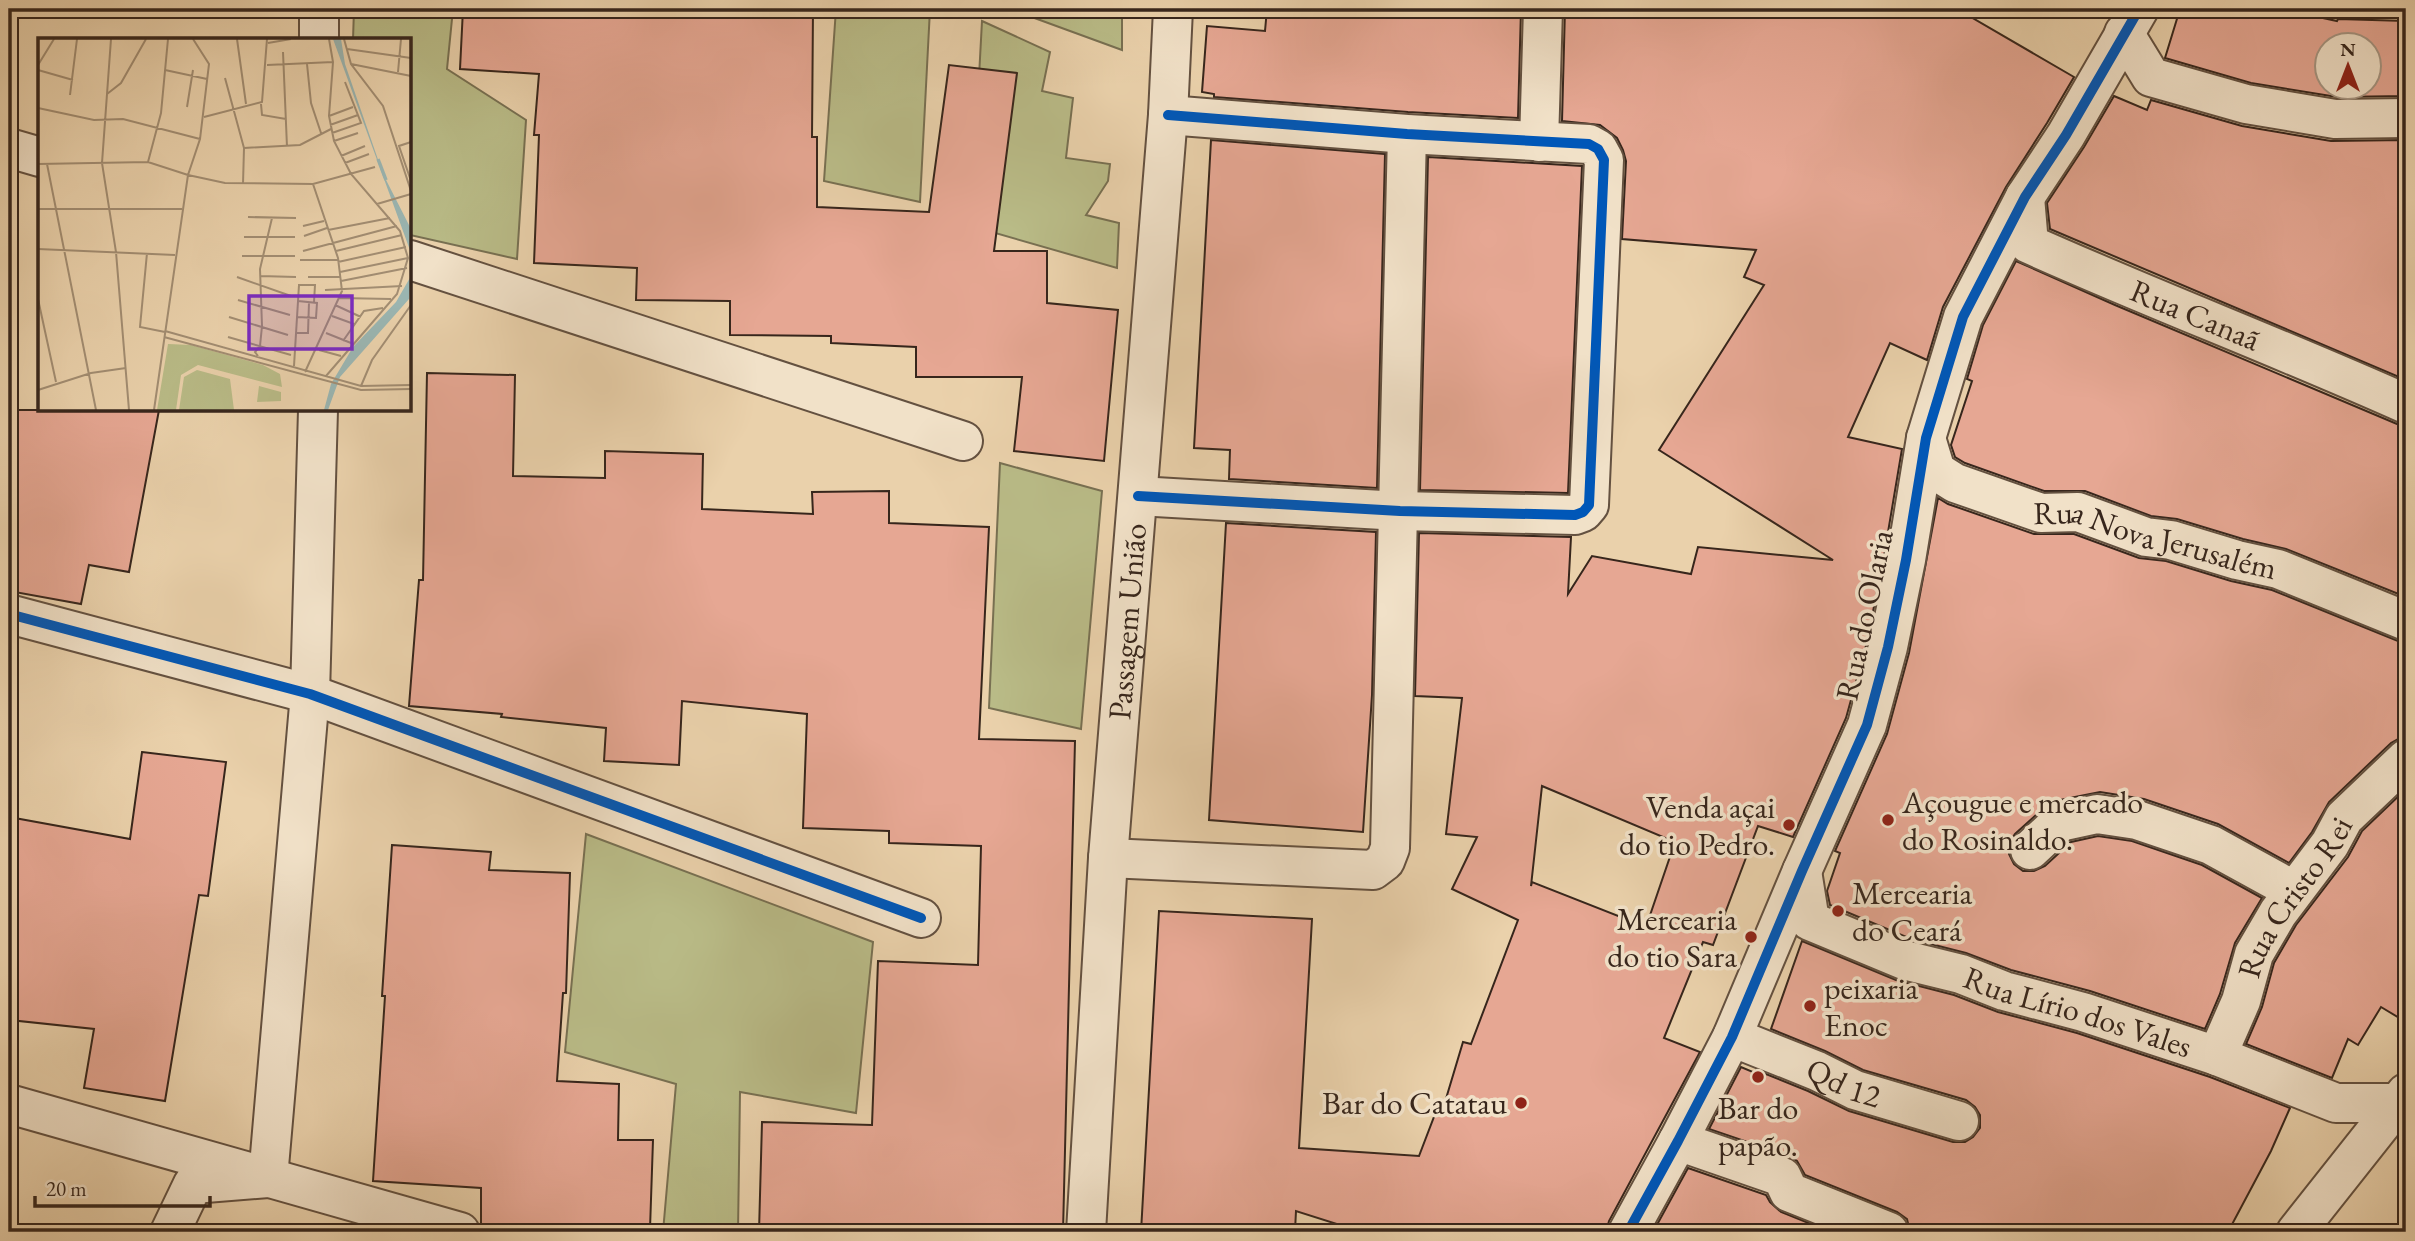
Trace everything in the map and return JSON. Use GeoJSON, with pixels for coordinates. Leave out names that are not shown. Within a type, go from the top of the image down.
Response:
{"type":"FeatureCollection","features":[{"type":"Feature","properties":{"kind":"street"},"geometry":{"type":"LineString","coordinates":[[319,9],[319,38]]}},
{"type":"Feature","properties":{"kind":"street","name":"Passagem União"},"geometry":{"type":"LineString","coordinates":[[1086,1232],[1108,858],[1168,115],[1173,9]]}},
{"type":"Feature","properties":{"kind":"street"},"geometry":{"type":"LineString","coordinates":[[1539,142],[1543,9]]}},
{"type":"Feature","properties":{"kind":"street"},"geometry":{"type":"LineString","coordinates":[[2131,21],[2151,77],[2246,104],[2322,117],[2406,118]]}},
{"type":"Feature","properties":{"kind":"street","name":"Rua do Olaria"},"geometry":{"type":"LineString","coordinates":[[1635,1225],[1732,1037],[1867,725],[1888,647],[1926,438],[1963,317],[2025,197],[2066,135],[2131,21]]}},
{"type":"Feature","properties":{"kind":"street"},"geometry":{"type":"LineString","coordinates":[[1138,496],[1400,511],[1576,515],[1589,505],[1604,160],[1598,149],[1589,144],[1408,134],[1168,115]]}},
{"type":"Feature","properties":{"kind":"street"},"geometry":{"type":"LineString","coordinates":[[1108,858],[1373,870],[1385,862],[1390,848],[1408,134]]}},
{"type":"Feature","properties":{"kind":"street"},"geometry":{"type":"LineString","coordinates":[[9,149],[38,156]]}},
{"type":"Feature","properties":{"kind":"street","name":"Rua Canaã"},"geometry":{"type":"LineString","coordinates":[[2025,197],[2029,244],[2139,293],[2305,359],[2406,404]]}},
{"type":"Feature","properties":{"kind":"street"},"geometry":{"type":"LineString","coordinates":[[411,260],[963,441]]}},
{"type":"Feature","properties":{"kind":"street"},"geometry":{"type":"LineString","coordinates":[[268,1178],[310,694],[318,411]]}},
{"type":"Feature","properties":{"kind":"street","name":"Rua Nova Jerusalém"},"geometry":{"type":"LineString","coordinates":[[1926,438],[1936,471],[1955,483],[2041,513],[2078,512],[2147,537],[2171,540],[2237,561],[2278,569],[2406,621]]}},
{"type":"Feature","properties":{"kind":"street"},"geometry":{"type":"LineString","coordinates":[[9,614],[310,694],[921,918]]}},
{"type":"Feature","properties":{"kind":"street","name":"Rua Cristo Rei"},"geometry":{"type":"LineString","coordinates":[[2217,1056],[2241,1001],[2254,954],[2293,890],[2330,844],[2344,818],[2406,760]]}},
{"type":"Feature","properties":{"kind":"street"},"geometry":{"type":"LineString","coordinates":[[2030,850],[2060,822],[2097,814],[2137,820],[2211,845],[2293,890]]}},
{"type":"Feature","properties":{"kind":"street","name":"Rua Lírio dos Vales"},"geometry":{"type":"LineString","coordinates":[[1802,871],[1811,921],[1904,960],[1961,974],[2004,991],[2083,1012],[2217,1056],[2336,1103],[2402,1098]]}},
{"type":"Feature","properties":{"kind":"street","name":"Qd 12"},"geometry":{"type":"LineString","coordinates":[[1732,1037],[1817,1071],[1855,1090],[1959,1121]]}},
{"type":"Feature","properties":{"kind":"street"},"geometry":{"type":"LineString","coordinates":[[2296,1232],[2402,1098]]}},
{"type":"Feature","properties":{"kind":"street"},"geometry":{"type":"LineString","coordinates":[[9,1104],[460,1232]]}},
{"type":"Feature","properties":{"kind":"street"},"geometry":{"type":"LineString","coordinates":[[1678,1141],[1782,1177],[1789,1192],[1889,1232]]}},
{"type":"Feature","properties":{"kind":"street"},"geometry":{"type":"LineString","coordinates":[[170,1232],[193,1184],[268,1178]]}},
{"type":"Feature","properties":{"kind":"green space"},"geometry":{"type":"Polygon","coordinates":[[[354,9],[453,9],[447,69],[526,120],[517,259],[411,235],[411,38],[353,38],[354,9]]]}},
{"type":"Feature","properties":{"kind":"green space"},"geometry":{"type":"Polygon","coordinates":[[[836,9],[930,9],[920,202],[824,181],[836,9]]]}},
{"type":"Feature","properties":{"kind":"green space"},"geometry":{"type":"Polygon","coordinates":[[[1018,9],[1122,9],[1122,50],[1018,12],[1018,9]]]}},
{"type":"Feature","properties":{"kind":"green space"},"geometry":{"type":"Polygon","coordinates":[[[982,21],[1050,52],[1042,91],[1073,98],[1066,158],[1110,164],[1108,181],[1086,215],[1119,223],[1117,268],[971,226],[982,21]]]}},
{"type":"Feature","properties":{"kind":"green space"},"geometry":{"type":"Polygon","coordinates":[[[1000,463],[1102,491],[1081,729],[989,708],[1000,463]]]}},
{"type":"Feature","properties":{"kind":"green space"},"geometry":{"type":"Polygon","coordinates":[[[586,834],[873,942],[856,1113],[740,1092],[738,1232],[663,1232],[676,1084],[565,1052],[586,834]]]}},
{"type":"Feature","properties":{"kind":"building"},"geometry":{"type":"Polygon","coordinates":[[[463,9],[813,9],[812,137],[817,137],[817,207],[929,212],[949,65],[1017,73],[994,251],[1047,251],[1047,303],[1118,310],[1104,461],[1014,451],[1022,377],[916,377],[916,347],[831,343],[831,336],[730,335],[730,301],[636,300],[637,268],[534,263],[539,135],[534,135],[539,74],[460,69],[463,9]]]}},
{"type":"Feature","properties":{"kind":"building"},"geometry":{"type":"Polygon","coordinates":[[[1267,9],[1521,9],[1518,118],[1214,97],[1214,94],[1202,92],[1207,26],[1265,31],[1267,9]]]}},
{"type":"Feature","properties":{"kind":"building"},"geometry":{"type":"Polygon","coordinates":[[[1565,9],[1957,9],[2074,77],[2006,187],[1943,307],[1927,360],[1890,343],[1848,437],[1902,449],[1867,642],[1846,718],[1793,837],[1758,826],[1713,945],[1703,942],[1664,1038],[1700,1052],[1609,1221],[1606,1232],[1362,1232],[1296,1211],[1295,1231],[1198,1225],[1197,1232],[1141,1232],[1159,911],[1312,919],[1299,1148],[1419,1156],[1437,1109],[1442,1112],[1463,1042],[1471,1044],[1518,920],[1452,889],[1477,837],[1446,834],[1462,698],[1415,696],[1419,533],[1571,537],[1568,594],[1592,556],[1691,574],[1698,547],[1833,560],[1659,450],[1764,285],[1744,277],[1756,250],[1622,239],[1626,161],[1617,138],[1600,125],[1562,121],[1565,9]],[[1542,786],[1531,886],[1532,882],[1646,927],[1675,842],[1542,786]]]}},
{"type":"Feature","properties":{"kind":"building"},"geometry":{"type":"Polygon","coordinates":[[[2180,9],[2282,9],[2337,21],[2406,21],[2406,96],[2384,96],[2384,32],[2314,32],[2314,93],[2251,83],[2165,58],[2180,9]]]}},
{"type":"Feature","properties":{"kind":"building"},"geometry":{"type":"Polygon","coordinates":[[[2114,96],[2147,110],[2151,100],[2242,126],[2331,141],[2406,140],[2406,380],[2050,229],[2047,203],[2114,96]]]}},
{"type":"Feature","properties":{"kind":"building"},"geometry":{"type":"Polygon","coordinates":[[[1211,140],[1385,154],[1377,488],[1229,479],[1230,450],[1194,448],[1211,140]]]}},
{"type":"Feature","properties":{"kind":"building"},"geometry":{"type":"Polygon","coordinates":[[[1428,157],[1582,166],[1568,493],[1420,490],[1428,157]]]}},
{"type":"Feature","properties":{"kind":"building"},"geometry":{"type":"Polygon","coordinates":[[[2016,261],[2406,426],[2406,597],[2286,549],[2177,519],[2151,516],[2085,491],[2044,491],[1955,457],[1951,445],[1972,381],[1967,379],[1983,325],[2016,261]]]}},
{"type":"Feature","properties":{"kind":"building"},"geometry":{"type":"Polygon","coordinates":[[[427,373],[515,375],[513,476],[605,478],[605,451],[703,454],[702,509],[813,514],[812,492],[889,491],[889,523],[989,527],[979,739],[1075,741],[1063,1232],[759,1232],[762,1122],[872,1125],[878,961],[978,965],[981,846],[889,843],[889,831],[803,828],[807,714],[682,701],[679,765],[604,761],[606,728],[501,717],[502,714],[409,706],[419,580],[423,580],[427,373]]]}},
{"type":"Feature","properties":{"kind":"building"},"geometry":{"type":"Polygon","coordinates":[[[9,410],[159,411],[129,572],[89,565],[81,604],[9,591],[9,410]]]}},
{"type":"Feature","properties":{"kind":"building"},"geometry":{"type":"Polygon","coordinates":[[[1938,498],[1948,504],[2034,534],[2074,534],[2139,558],[2166,561],[2231,581],[2272,590],[2406,642],[2406,738],[2391,743],[2329,802],[2312,832],[2289,863],[2218,824],[2144,799],[2100,792],[2055,801],[2046,806],[2015,834],[2009,843],[2009,854],[2014,864],[2023,871],[2034,871],[2045,866],[2071,842],[2098,836],[2132,841],[2202,865],[2262,898],[2235,943],[2220,994],[2205,1029],[2090,991],[2011,970],[1966,953],[1911,939],[1830,905],[1827,891],[1840,853],[1835,851],[1887,734],[1909,653],[1938,498]]]}},
{"type":"Feature","properties":{"kind":"building"},"geometry":{"type":"Polygon","coordinates":[[[1226,523],[1376,532],[1372,695],[1363,832],[1209,820],[1226,523]]]}},
{"type":"Feature","properties":{"kind":"building"},"geometry":{"type":"Polygon","coordinates":[[[142,752],[226,762],[208,896],[199,895],[165,1101],[84,1088],[94,1029],[10,1020],[16,969],[9,968],[9,817],[130,839],[142,752]]]}},
{"type":"Feature","properties":{"kind":"building"},"geometry":{"type":"Polygon","coordinates":[[[2406,789],[2406,1022],[2381,1007],[2358,1045],[2348,1039],[2332,1078],[2246,1044],[2262,1007],[2274,963],[2296,925],[2348,857],[2362,831],[2406,789]]]}},
{"type":"Feature","properties":{"kind":"building"},"geometry":{"type":"Polygon","coordinates":[[[392,845],[491,852],[489,870],[570,873],[566,993],[563,993],[557,1081],[619,1084],[618,1140],[653,1140],[650,1229],[481,1225],[481,1188],[373,1181],[392,845]]]}},
{"type":"Feature","properties":{"kind":"building"},"geometry":{"type":"Polygon","coordinates":[[[1802,941],[1896,980],[2077,1033],[2210,1077],[2290,1108],[2271,1151],[2228,1232],[1910,1232],[1907,1219],[1897,1212],[1805,1175],[1797,1161],[1789,1156],[1709,1129],[1741,1067],[1755,1073],[1756,1070],[1808,1091],[1849,1111],[1953,1142],[1965,1142],[1980,1128],[1980,1115],[1966,1100],[1863,1070],[1771,1029],[1802,941]]]}},
{"type":"Feature","properties":{"kind":"building"},"geometry":{"type":"Polygon","coordinates":[[[1688,1168],[1766,1195],[1781,1212],[1831,1232],[1653,1232],[1688,1168]]]}},
{"type":"Feature","properties":{"kind":"cycle path"},"geometry":{"type":"LineString","coordinates":[[1628,1232],[1732,1037],[1867,725],[1888,647],[1906,560],[1926,438],[1963,317],[2025,197],[2066,135],[2139,9]]}},
{"type":"Feature","properties":{"kind":"cycle path"},"geometry":{"type":"LineString","coordinates":[[1138,496],[1400,511],[1575,515],[1583,512],[1589,505],[1604,160],[1598,149],[1589,144],[1407,134],[1168,115]]}},
{"type":"Feature","properties":{"kind":"cycle path"},"geometry":{"type":"LineString","coordinates":[[9,614],[310,694],[921,918]]}},
{"type":"Feature","properties":{"kind":"place","name":"Açougue e mercado do Rosinaldo."},"geometry":{"type":"Point","coordinates":[1888,820]}},
{"type":"Feature","properties":{"kind":"place","name":"Venda açai do tio Pedro."},"geometry":{"type":"Point","coordinates":[1789,825]}},
{"type":"Feature","properties":{"kind":"place","name":"Mercearia do Ceará"},"geometry":{"type":"Point","coordinates":[1838,911]}},
{"type":"Feature","properties":{"kind":"place","name":"Mercearia do tio Sara"},"geometry":{"type":"Point","coordinates":[1751,937]}},
{"type":"Feature","properties":{"kind":"place","name":"peixaria Enoc"},"geometry":{"type":"Point","coordinates":[1810,1006]}},
{"type":"Feature","properties":{"kind":"place","name":"Bar do papão."},"geometry":{"type":"Point","coordinates":[1758,1077]}},
{"type":"Feature","properties":{"kind":"place","name":"Bar do Catatau"},"geometry":{"type":"Point","coordinates":[1521,1103]}}]}
